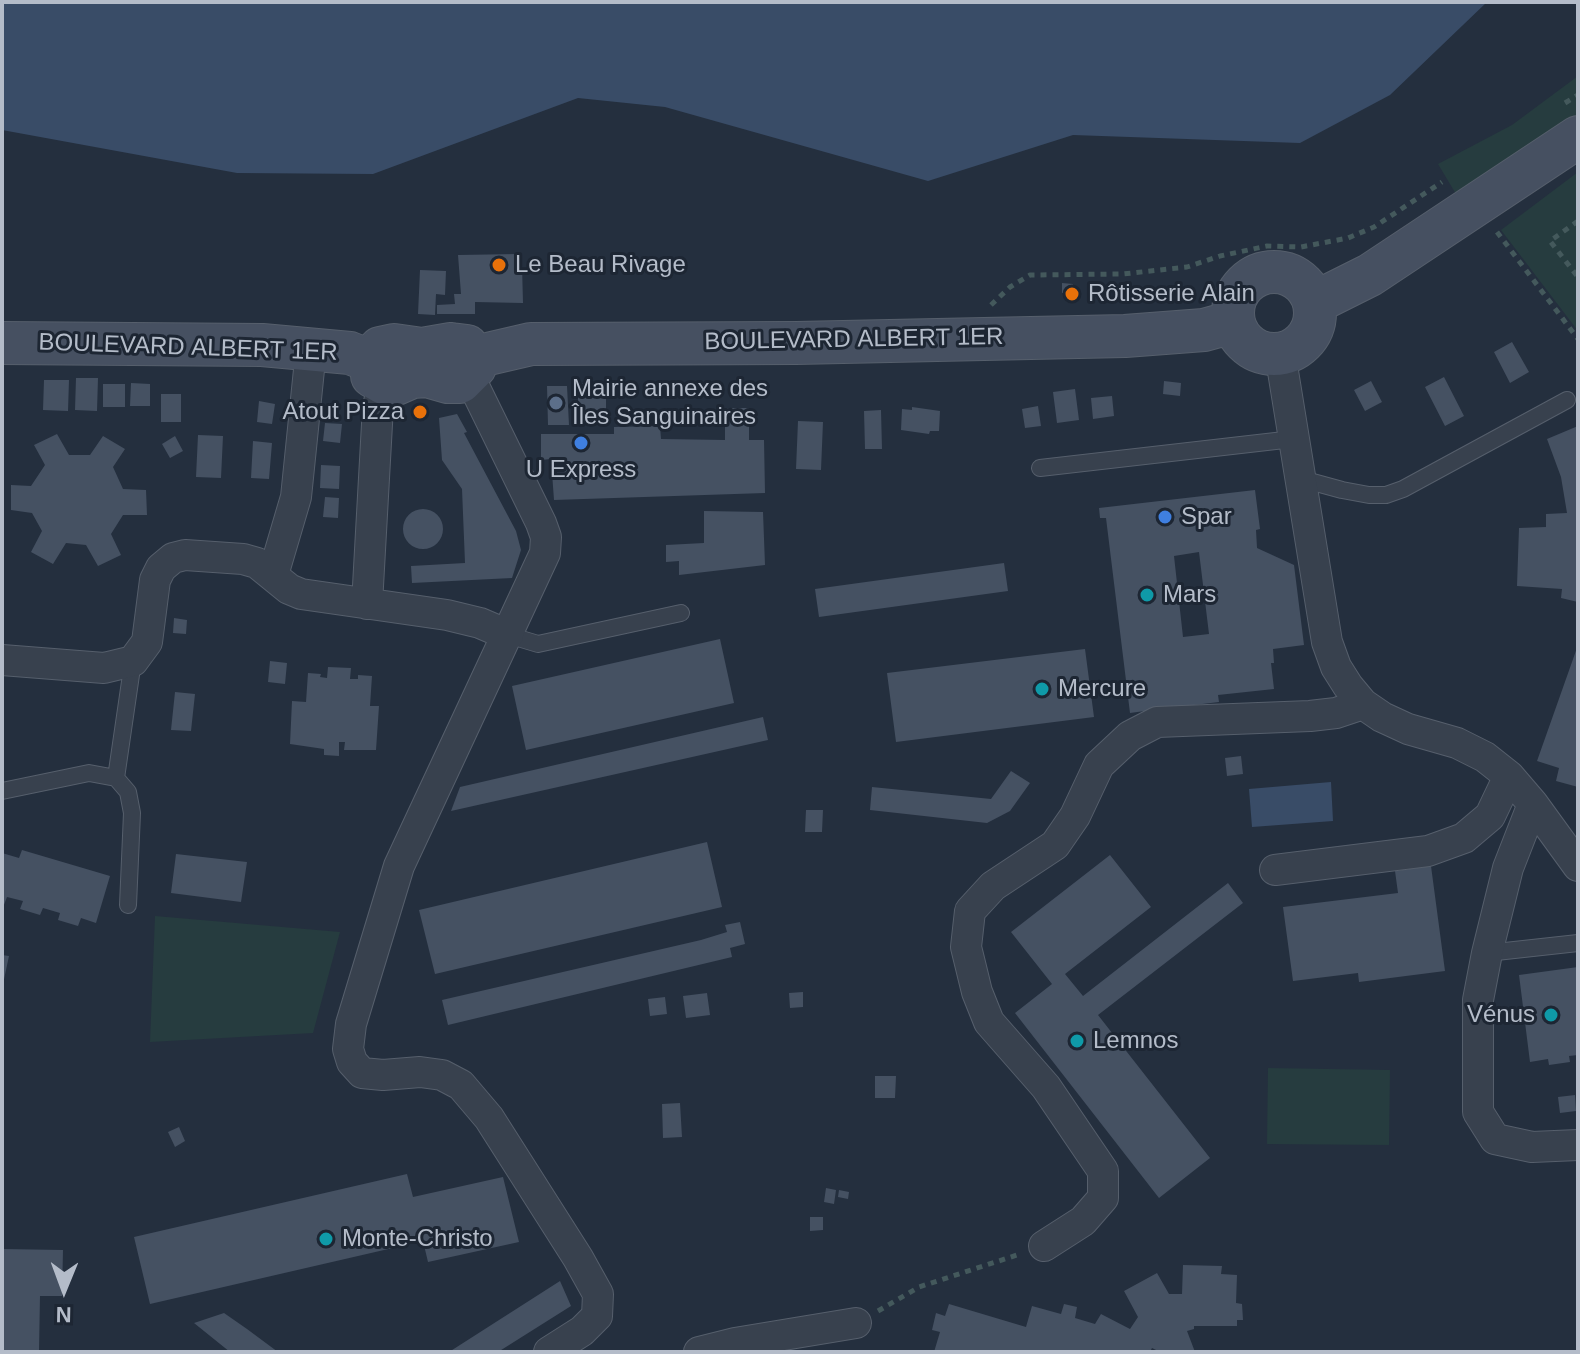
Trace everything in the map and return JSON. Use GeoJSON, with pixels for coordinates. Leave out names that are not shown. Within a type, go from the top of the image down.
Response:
{"type":"FeatureCollection","features":[{"type":"Feature","properties":{"kind":"main road"},"geometry":{"type":"LineString","coordinates":[[1314,303],[1370,275],[1567,123]]}},
{"type":"Feature","properties":{"kind":"main road"},"geometry":{"type":"LineString","coordinates":[[1264,272],[1290,274],[1309,291],[1314,303],[1312,330],[1293,349],[1280,353],[1256,350],[1245,343],[1233,322],[1232,309],[1242,285],[1264,272]]}},
{"type":"Feature","properties":{"kind":"main road","name":"BOULEVARD ALBERT 1ER"},"geometry":{"type":"LineString","coordinates":[[2,343],[262,345],[350,353],[378,372],[380,348],[394,345],[422,349],[451,344],[467,346],[476,381],[531,344],[796,343],[1125,336],[1204,330],[1233,322]]}},
{"type":"Feature","properties":{"kind":"street"},"geometry":{"type":"LineString","coordinates":[[273,575],[296,497],[311,350]]}},
{"type":"Feature","properties":{"kind":"street"},"geometry":{"type":"LineString","coordinates":[[1280,353],[1327,642],[1336,667],[1363,704],[1382,717],[1408,729],[1457,743],[1485,757],[1509,776],[1578,866]]}},
{"type":"Feature","properties":{"kind":"street"},"geometry":{"type":"LineString","coordinates":[[367,604],[378,372]]}},
{"type":"Feature","properties":{"kind":"street"},"geometry":{"type":"LineString","coordinates":[[476,381],[541,523],[546,537],[545,553],[399,866],[351,1024],[348,1049],[352,1062],[362,1073],[420,1072],[442,1075],[461,1085],[489,1118],[598,1294],[597,1316],[582,1331],[549,1352]]}},
{"type":"Feature","properties":{"kind":"street"},"geometry":{"type":"LineString","coordinates":[[2,660],[104,668],[133,661],[147,642],[155,580],[161,568],[173,558],[185,555],[243,559],[257,563],[289,589],[301,594],[447,615],[480,623],[508,635]]}},
{"type":"Feature","properties":{"kind":"street"},"geometry":{"type":"LineString","coordinates":[[1044,1246],[1083,1221],[1103,1198],[1103,1171],[1046,1087],[989,1022],[977,992],[966,947],[970,911],[993,886],[1055,845],[1075,816],[1099,765],[1130,736],[1157,722],[1323,715],[1363,704]]}},
{"type":"Feature","properties":{"kind":"street"},"geometry":{"type":"LineString","coordinates":[[1275,870],[1428,851],[1464,838],[1490,816],[1509,776]]}},
{"type":"Feature","properties":{"kind":"street"},"geometry":{"type":"LineString","coordinates":[[1533,804],[1508,868],[1478,1000],[1478,1112],[1495,1139],[1532,1147],[1578,1145]]}},
{"type":"Feature","properties":{"kind":"street"},"geometry":{"type":"LineString","coordinates":[[699,1352],[856,1323]]}},
{"type":"Feature","properties":{"kind":"lane"},"geometry":{"type":"LineString","coordinates":[[1298,478],[1342,490],[1386,495],[1403,489],[1567,400]]}},
{"type":"Feature","properties":{"kind":"lane"},"geometry":{"type":"LineString","coordinates":[[1040,468],[1293,439]]}},
{"type":"Feature","properties":{"kind":"lane"},"geometry":{"type":"LineString","coordinates":[[508,635],[538,644],[681,613]]}},
{"type":"Feature","properties":{"kind":"lane"},"geometry":{"type":"LineString","coordinates":[[116,778],[133,661]]}},
{"type":"Feature","properties":{"kind":"lane"},"geometry":{"type":"LineString","coordinates":[[2,791],[89,773],[116,778],[128,792],[132,813],[128,905]]}},
{"type":"Feature","properties":{"kind":"lane"},"geometry":{"type":"LineString","coordinates":[[1487,953],[1578,943]]}},
{"type":"Feature","properties":{"kind":"path"},"geometry":{"type":"LineString","coordinates":[[1567,123],[1578,95]]}},
{"type":"Feature","properties":{"kind":"path"},"geometry":{"type":"LineString","coordinates":[[986,310],[1010,287],[1030,275],[1123,274],[1187,267],[1267,246],[1301,247],[1348,238],[1374,227],[1448,178]]}},
{"type":"Feature","properties":{"kind":"path"},"geometry":{"type":"LineString","coordinates":[[1578,221],[1550,241],[1578,277]]}},
{"type":"Feature","properties":{"kind":"path"},"geometry":{"type":"LineString","coordinates":[[1496,230],[1578,339]]}},
{"type":"Feature","properties":{"kind":"path"},"geometry":{"type":"LineString","coordinates":[[856,1323],[919,1287],[1044,1246]]}},
{"type":"Feature","properties":{"kind":"green space"},"geometry":{"type":"Polygon","coordinates":[[[1578,76],[1578,137],[1459,199],[1438,164],[1512,125],[1578,76]]]}},
{"type":"Feature","properties":{"kind":"green space"},"geometry":{"type":"Polygon","coordinates":[[[1578,172],[1578,331],[1501,230],[1578,172]]]}},
{"type":"Feature","properties":{"kind":"green space"},"geometry":{"type":"Polygon","coordinates":[[[155,916],[340,932],[313,1033],[150,1042],[155,916]]]}},
{"type":"Feature","properties":{"kind":"green space"},"geometry":{"type":"Polygon","coordinates":[[[1268,1068],[1390,1070],[1389,1145],[1267,1144],[1268,1068]]]}},
{"type":"Feature","properties":{"kind":"water"},"geometry":{"type":"Polygon","coordinates":[[[2,2],[1487,2],[1390,95],[1300,143],[1073,135],[928,181],[665,107],[578,98],[373,174],[237,173],[2,130],[2,2]]]}},
{"type":"Feature","properties":{"kind":"water"},"geometry":{"type":"Polygon","coordinates":[[[1331,782],[1333,821],[1252,827],[1249,789],[1331,782]]]}},
{"type":"Feature","properties":{"kind":"building"},"geometry":{"type":"Polygon","coordinates":[[[518,254],[518,265],[522,265],[523,303],[475,302],[475,314],[437,314],[437,305],[455,304],[454,294],[461,294],[458,255],[518,254]]]}},
{"type":"Feature","properties":{"kind":"building"},"geometry":{"type":"Polygon","coordinates":[[[420,270],[446,271],[445,295],[436,294],[435,315],[418,314],[420,270]]]}},
{"type":"Feature","properties":{"kind":"building"},"geometry":{"type":"Polygon","coordinates":[[[1062,283],[1073,284],[1072,294],[1062,293],[1062,283]]]}},
{"type":"Feature","properties":{"kind":"building"},"geometry":{"type":"Polygon","coordinates":[[[1512,342],[1529,372],[1510,383],[1494,352],[1512,342]]]}},
{"type":"Feature","properties":{"kind":"building"},"geometry":{"type":"Polygon","coordinates":[[[1444,377],[1464,416],[1445,426],[1425,387],[1444,377]]]}},
{"type":"Feature","properties":{"kind":"building"},"geometry":{"type":"Polygon","coordinates":[[[76,378],[98,378],[97,411],[75,410],[76,378]]]}},
{"type":"Feature","properties":{"kind":"building"},"geometry":{"type":"Polygon","coordinates":[[[44,380],[69,380],[68,411],[43,410],[44,380]]]}},
{"type":"Feature","properties":{"kind":"building"},"geometry":{"type":"Polygon","coordinates":[[[1164,381],[1181,383],[1180,396],[1163,394],[1164,381]]]}},
{"type":"Feature","properties":{"kind":"building"},"geometry":{"type":"Polygon","coordinates":[[[1371,381],[1382,402],[1365,411],[1354,390],[1371,381]]]}},
{"type":"Feature","properties":{"kind":"building"},"geometry":{"type":"Polygon","coordinates":[[[131,383],[150,384],[150,406],[130,406],[131,383]]]}},
{"type":"Feature","properties":{"kind":"building"},"geometry":{"type":"Polygon","coordinates":[[[582,383],[602,383],[602,395],[606,395],[606,416],[603,420],[582,421],[583,417],[578,417],[578,396],[582,396],[582,383]]]}},
{"type":"Feature","properties":{"kind":"building"},"geometry":{"type":"Polygon","coordinates":[[[103,384],[125,384],[125,407],[103,407],[103,384]]]}},
{"type":"Feature","properties":{"kind":"building"},"geometry":{"type":"Polygon","coordinates":[[[547,386],[567,386],[569,425],[548,425],[547,386]]]}},
{"type":"Feature","properties":{"kind":"building"},"geometry":{"type":"Polygon","coordinates":[[[1075,389],[1079,420],[1057,423],[1053,392],[1075,389]]]}},
{"type":"Feature","properties":{"kind":"building"},"geometry":{"type":"Polygon","coordinates":[[[161,394],[181,394],[181,422],[161,422],[161,394]]]}},
{"type":"Feature","properties":{"kind":"building"},"geometry":{"type":"Polygon","coordinates":[[[1112,396],[1114,416],[1093,419],[1091,398],[1112,396]]]}},
{"type":"Feature","properties":{"kind":"building"},"geometry":{"type":"Polygon","coordinates":[[[259,401],[275,404],[272,424],[257,422],[259,401]]]}},
{"type":"Feature","properties":{"kind":"building"},"geometry":{"type":"Polygon","coordinates":[[[1038,406],[1041,426],[1025,428],[1022,409],[1038,406]]]}},
{"type":"Feature","properties":{"kind":"building"},"geometry":{"type":"Polygon","coordinates":[[[912,407],[940,411],[939,431],[930,431],[929,434],[901,430],[902,409],[912,410],[912,407]]]}},
{"type":"Feature","properties":{"kind":"building"},"geometry":{"type":"Polygon","coordinates":[[[725,408],[749,408],[749,440],[764,440],[765,493],[554,500],[551,459],[541,460],[541,434],[614,434],[614,427],[660,426],[661,439],[725,440],[725,408]]]}},
{"type":"Feature","properties":{"kind":"building"},"geometry":{"type":"Polygon","coordinates":[[[881,410],[882,449],[865,449],[864,411],[881,410]]]}},
{"type":"Feature","properties":{"kind":"building"},"geometry":{"type":"Polygon","coordinates":[[[457,414],[516,531],[521,550],[512,578],[412,583],[411,566],[465,563],[462,489],[442,460],[439,418],[457,414]]]}},
{"type":"Feature","properties":{"kind":"building"},"geometry":{"type":"Polygon","coordinates":[[[798,421],[823,422],[821,470],[796,469],[798,421]]]}},
{"type":"Feature","properties":{"kind":"building"},"geometry":{"type":"Polygon","coordinates":[[[325,423],[342,424],[340,443],[323,441],[325,423]]]}},
{"type":"Feature","properties":{"kind":"building"},"geometry":{"type":"Polygon","coordinates":[[[1578,426],[1578,602],[1561,598],[1562,589],[1517,586],[1519,528],[1546,527],[1546,514],[1567,513],[1561,477],[1547,439],[1578,426]]]}},
{"type":"Feature","properties":{"kind":"building"},"geometry":{"type":"Polygon","coordinates":[[[57,434],[69,455],[90,455],[103,436],[125,449],[113,467],[123,489],[146,490],[147,515],[123,515],[111,534],[121,555],[98,566],[86,545],[66,543],[53,564],[31,552],[42,531],[32,513],[11,510],[11,485],[31,486],[45,465],[34,445],[57,434]]]}},
{"type":"Feature","properties":{"kind":"building"},"geometry":{"type":"Polygon","coordinates":[[[198,435],[223,436],[221,478],[196,477],[198,435]]]}},
{"type":"Feature","properties":{"kind":"building"},"geometry":{"type":"Polygon","coordinates":[[[175,436],[183,451],[170,458],[162,444],[175,436]]]}},
{"type":"Feature","properties":{"kind":"building"},"geometry":{"type":"Polygon","coordinates":[[[253,441],[272,443],[269,479],[251,478],[253,441]]]}},
{"type":"Feature","properties":{"kind":"building"},"geometry":{"type":"Polygon","coordinates":[[[321,465],[340,466],[339,489],[320,488],[321,465]]]}},
{"type":"Feature","properties":{"kind":"building","name":"Mars"},"geometry":{"type":"Polygon","coordinates":[[[1255,490],[1260,529],[1256,530],[1257,548],[1294,565],[1304,645],[1273,649],[1274,689],[1218,695],[1219,702],[1186,706],[1186,711],[1167,708],[1130,713],[1106,518],[1100,518],[1099,508],[1255,490]],[[1199,552],[1174,556],[1183,637],[1209,634],[1199,552]]]}},
{"type":"Feature","properties":{"kind":"building"},"geometry":{"type":"Polygon","coordinates":[[[325,497],[339,498],[338,518],[323,517],[325,497]]]}},
{"type":"Feature","properties":{"kind":"building"},"geometry":{"type":"Polygon","coordinates":[[[423,509],[437,515],[443,529],[437,543],[423,549],[409,543],[403,529],[409,515],[423,509]]]}},
{"type":"Feature","properties":{"kind":"building"},"geometry":{"type":"Polygon","coordinates":[[[704,511],[763,512],[765,565],[679,575],[679,561],[666,562],[666,545],[704,543],[704,511]]]}},
{"type":"Feature","properties":{"kind":"building"},"geometry":{"type":"Polygon","coordinates":[[[1004,563],[1008,591],[819,617],[815,589],[1004,563]]]}},
{"type":"Feature","properties":{"kind":"building"},"geometry":{"type":"Polygon","coordinates":[[[174,618],[187,620],[186,634],[173,633],[174,618]]]}},
{"type":"Feature","properties":{"kind":"building"},"geometry":{"type":"Polygon","coordinates":[[[720,639],[734,703],[526,750],[512,686],[720,639]]]}},
{"type":"Feature","properties":{"kind":"building"},"geometry":{"type":"Polygon","coordinates":[[[1578,645],[1578,787],[1556,781],[1559,768],[1537,761],[1578,645]]]}},
{"type":"Feature","properties":{"kind":"building"},"geometry":{"type":"Polygon","coordinates":[[[1085,649],[1094,717],[896,742],[887,673],[1085,649]]]}},
{"type":"Feature","properties":{"kind":"building"},"geometry":{"type":"Polygon","coordinates":[[[270,661],[287,663],[285,684],[268,682],[270,661]]]}},
{"type":"Feature","properties":{"kind":"building"},"geometry":{"type":"Polygon","coordinates":[[[328,667],[351,668],[350,679],[358,679],[358,675],[372,676],[370,706],[379,706],[376,750],[344,750],[345,742],[339,742],[339,756],[324,755],[324,749],[290,744],[292,701],[306,702],[308,673],[327,678],[328,667]]]}},
{"type":"Feature","properties":{"kind":"building"},"geometry":{"type":"Polygon","coordinates":[[[175,692],[195,694],[191,731],[171,730],[175,692]]]}},
{"type":"Feature","properties":{"kind":"building"},"geometry":{"type":"Polygon","coordinates":[[[763,717],[768,740],[451,811],[460,787],[763,717]]]}},
{"type":"Feature","properties":{"kind":"building"},"geometry":{"type":"Polygon","coordinates":[[[1241,756],[1243,774],[1227,776],[1225,758],[1241,756]]]}},
{"type":"Feature","properties":{"kind":"building"},"geometry":{"type":"Polygon","coordinates":[[[1011,771],[1030,783],[1010,811],[987,823],[870,810],[872,787],[991,799],[1011,771]]]}},
{"type":"Feature","properties":{"kind":"building"},"geometry":{"type":"Polygon","coordinates":[[[806,810],[823,810],[822,832],[805,832],[806,810]]]}},
{"type":"Feature","properties":{"kind":"building"},"geometry":{"type":"Polygon","coordinates":[[[707,842],[722,907],[435,974],[419,910],[707,842]]]}},
{"type":"Feature","properties":{"kind":"building"},"geometry":{"type":"Polygon","coordinates":[[[22,850],[110,876],[96,923],[81,918],[78,926],[58,920],[60,913],[43,908],[40,915],[20,909],[23,901],[7,897],[2,910],[2,853],[19,858],[22,850]]]}},
{"type":"Feature","properties":{"kind":"building"},"geometry":{"type":"Polygon","coordinates":[[[176,854],[247,862],[241,902],[171,893],[176,854]]]}},
{"type":"Feature","properties":{"kind":"building"},"geometry":{"type":"Polygon","coordinates":[[[1110,855],[1151,907],[1065,974],[1083,996],[1228,883],[1243,903],[1098,1015],[1210,1158],[1159,1198],[1015,1013],[1052,984],[1011,932],[1110,855]]]}},
{"type":"Feature","properties":{"kind":"building"},"geometry":{"type":"Polygon","coordinates":[[[1431,866],[1445,971],[1359,982],[1358,973],[1293,981],[1283,907],[1398,893],[1395,871],[1431,866]]]}},
{"type":"Feature","properties":{"kind":"building"},"geometry":{"type":"Polygon","coordinates":[[[740,922],[745,944],[730,948],[732,957],[448,1025],[442,1000],[701,940],[727,932],[725,925],[740,922]]]}},
{"type":"Feature","properties":{"kind":"building"},"geometry":{"type":"Polygon","coordinates":[[[2,955],[9,956],[3,984],[2,984],[2,955]]]}},
{"type":"Feature","properties":{"kind":"building","name":"Vénus"},"geometry":{"type":"Polygon","coordinates":[[[1578,967],[1578,1055],[1569,1056],[1570,1062],[1549,1065],[1548,1059],[1530,1062],[1519,975],[1578,967]]]}},
{"type":"Feature","properties":{"kind":"building"},"geometry":{"type":"Polygon","coordinates":[[[803,992],[803,1007],[790,1008],[789,993],[803,992]]]}},
{"type":"Feature","properties":{"kind":"building"},"geometry":{"type":"Polygon","coordinates":[[[707,993],[710,1015],[686,1018],[683,996],[707,993]]]}},
{"type":"Feature","properties":{"kind":"building"},"geometry":{"type":"Polygon","coordinates":[[[665,997],[667,1014],[650,1016],[648,999],[665,997]]]}},
{"type":"Feature","properties":{"kind":"building"},"geometry":{"type":"Polygon","coordinates":[[[875,1076],[896,1076],[895,1098],[875,1098],[875,1076]]]}},
{"type":"Feature","properties":{"kind":"building"},"geometry":{"type":"Polygon","coordinates":[[[1575,1095],[1576,1111],[1560,1113],[1558,1097],[1575,1095]]]}},
{"type":"Feature","properties":{"kind":"building"},"geometry":{"type":"Polygon","coordinates":[[[680,1103],[682,1137],[663,1138],[662,1104],[680,1103]]]}},
{"type":"Feature","properties":{"kind":"building"},"geometry":{"type":"Polygon","coordinates":[[[179,1127],[185,1141],[175,1147],[168,1132],[179,1127]]]}},
{"type":"Feature","properties":{"kind":"building","name":"Monte-Christo"},"geometry":{"type":"Polygon","coordinates":[[[407,1174],[413,1197],[503,1177],[519,1242],[428,1262],[423,1241],[150,1304],[134,1237],[407,1174]]]}},
{"type":"Feature","properties":{"kind":"building"},"geometry":{"type":"Polygon","coordinates":[[[826,1188],[836,1190],[834,1204],[824,1202],[826,1188]]]}},
{"type":"Feature","properties":{"kind":"building"},"geometry":{"type":"Polygon","coordinates":[[[839,1190],[849,1192],[848,1199],[838,1197],[839,1190]]]}},
{"type":"Feature","properties":{"kind":"building"},"geometry":{"type":"Polygon","coordinates":[[[810,1217],[823,1217],[823,1230],[810,1231],[810,1217]]]}},
{"type":"Feature","properties":{"kind":"building"},"geometry":{"type":"Polygon","coordinates":[[[2,1249],[63,1250],[62,1296],[40,1296],[39,1352],[2,1352],[2,1249]]]}},
{"type":"Feature","properties":{"kind":"building"},"geometry":{"type":"Polygon","coordinates":[[[1183,1265],[1222,1266],[1221,1274],[1237,1275],[1236,1303],[1242,1304],[1243,1320],[1237,1320],[1237,1326],[1194,1326],[1194,1329],[1187,1331],[1195,1352],[1160,1352],[1152,1348],[1150,1352],[934,1352],[940,1332],[932,1330],[936,1313],[945,1316],[949,1304],[1026,1327],[1032,1306],[1061,1314],[1064,1304],[1077,1307],[1075,1318],[1095,1324],[1101,1314],[1130,1329],[1138,1317],[1124,1291],[1157,1273],[1169,1294],[1182,1294],[1183,1265]]]}},
{"type":"Feature","properties":{"kind":"building"},"geometry":{"type":"Polygon","coordinates":[[[560,1281],[571,1306],[498,1352],[449,1352],[560,1281]]]}},
{"type":"Feature","properties":{"kind":"building"},"geometry":{"type":"Polygon","coordinates":[[[224,1313],[278,1352],[230,1352],[194,1323],[224,1313]]]}},
{"type":"Feature","properties":{"kind":"place","name":"Le Beau Rivage"},"geometry":{"type":"Point","coordinates":[499,265]}},
{"type":"Feature","properties":{"kind":"place","name":"Rôtisserie Alain"},"geometry":{"type":"Point","coordinates":[1072,294]}},
{"type":"Feature","properties":{"kind":"place","name":"Mairie annexe des Îles Sanguinaires"},"geometry":{"type":"Point","coordinates":[556,403]}},
{"type":"Feature","properties":{"kind":"place","name":"Atout Pizza"},"geometry":{"type":"Point","coordinates":[420,412]}},
{"type":"Feature","properties":{"kind":"place","name":"U Express"},"geometry":{"type":"Point","coordinates":[581,443]}},
{"type":"Feature","properties":{"kind":"place","name":"Spar"},"geometry":{"type":"Point","coordinates":[1165,517]}},
{"type":"Feature","properties":{"kind":"place","name":"Mars"},"geometry":{"type":"Point","coordinates":[1147,595]}},
{"type":"Feature","properties":{"kind":"place","name":"Mercure"},"geometry":{"type":"Point","coordinates":[1042,689]}},
{"type":"Feature","properties":{"kind":"place","name":"Vénus"},"geometry":{"type":"Point","coordinates":[1551,1015]}},
{"type":"Feature","properties":{"kind":"place","name":"Lemnos"},"geometry":{"type":"Point","coordinates":[1077,1041]}},
{"type":"Feature","properties":{"kind":"place","name":"Monte-Christo"},"geometry":{"type":"Point","coordinates":[326,1239]}}]}
